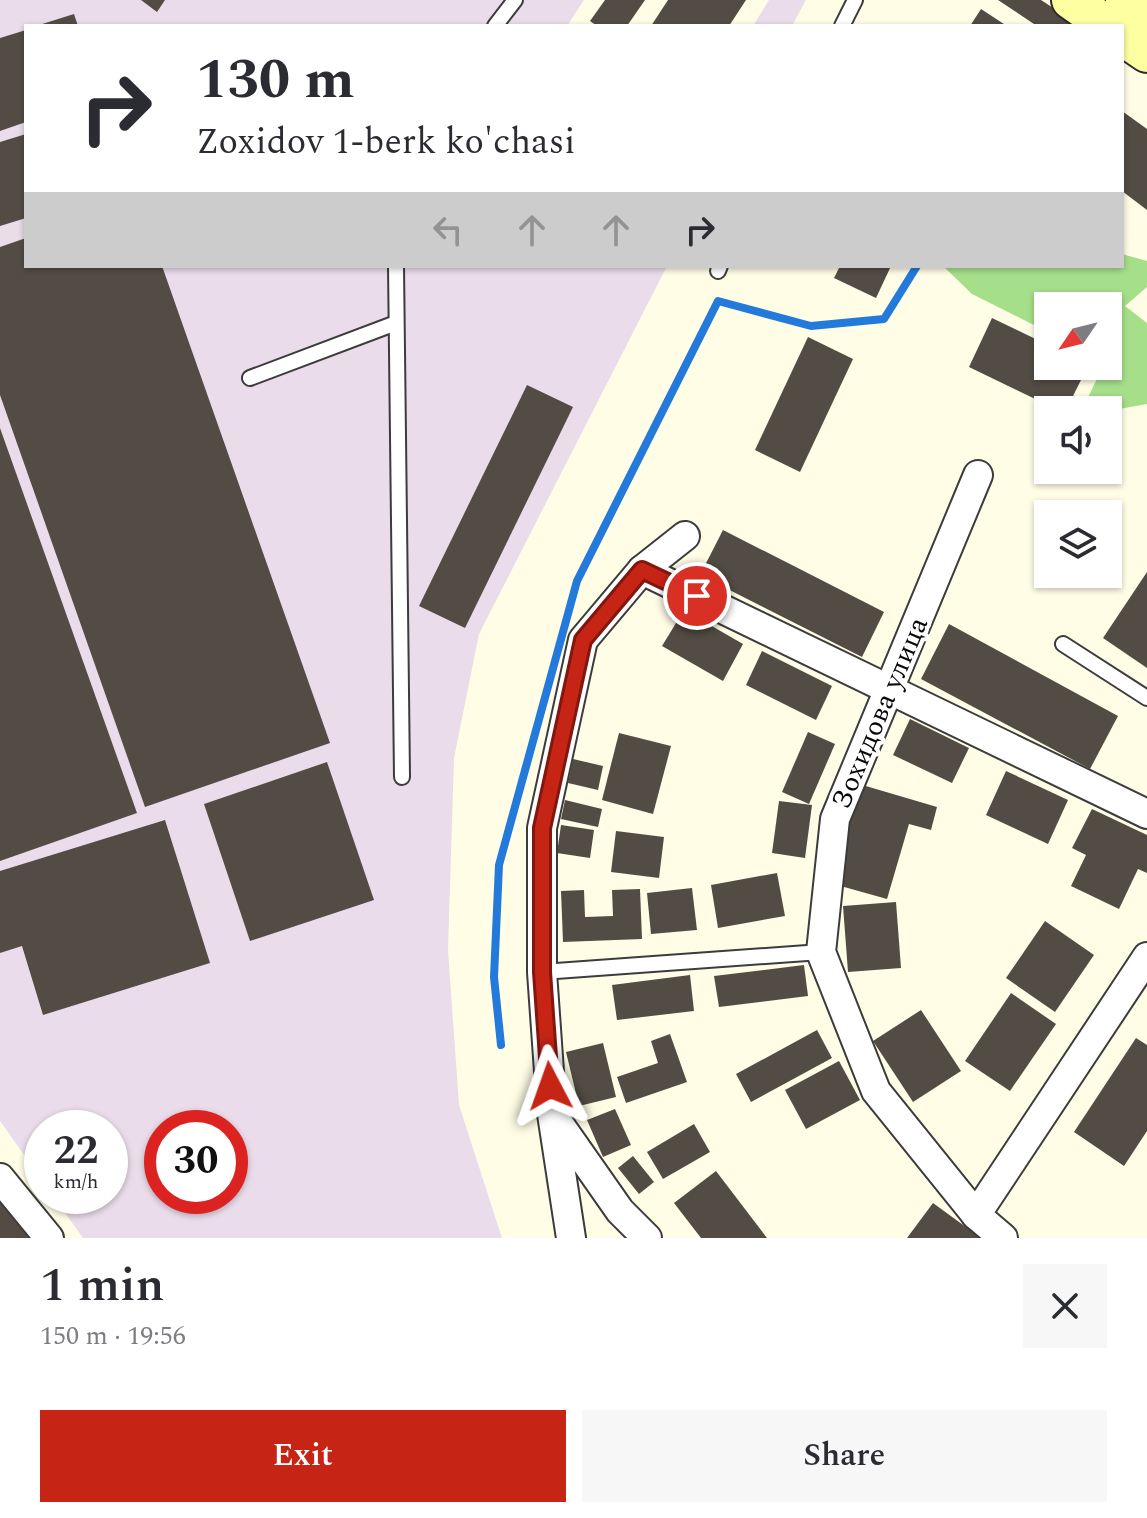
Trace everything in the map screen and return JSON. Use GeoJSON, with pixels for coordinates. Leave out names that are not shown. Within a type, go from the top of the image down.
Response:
{"type":"FeatureCollection","features":[{"type":"Feature","properties":{"kind":"main road"},"geometry":{"type":"LineString","coordinates":[[1071,0],[1105,24]]}},
{"type":"Feature","properties":{"kind":"main road"},"geometry":{"type":"LineString","coordinates":[[1125,0],[1147,16]]}},
{"type":"Feature","properties":{"kind":"main road"},"geometry":{"type":"LineString","coordinates":[[1124,37],[1147,53]]}},
{"type":"Feature","properties":{"kind":"street","name":"Зохидова улица"},"geometry":{"type":"LineString","coordinates":[[978,475],[835,819],[821,952],[876,1091],[976,1215],[1003,1238]]}},
{"type":"Feature","properties":{"kind":"street"},"geometry":{"type":"LineString","coordinates":[[571,1238],[552,1114],[542,972],[542,828],[583,640],[642,570],[685,536]]}},
{"type":"Feature","properties":{"kind":"street"},"geometry":{"type":"LineString","coordinates":[[642,570],[1147,814]]}},
{"type":"Feature","properties":{"kind":"street"},"geometry":{"type":"LineString","coordinates":[[976,1215],[1147,957]]}},
{"type":"Feature","properties":{"kind":"street"},"geometry":{"type":"LineString","coordinates":[[552,1114],[620,1211],[647,1238]]}},
{"type":"Feature","properties":{"kind":"street"},"geometry":{"type":"LineString","coordinates":[[0,1178],[49,1238]]}},
{"type":"Feature","properties":{"kind":"lane"},"geometry":{"type":"LineString","coordinates":[[497,24],[515,0]]}},
{"type":"Feature","properties":{"kind":"lane"},"geometry":{"type":"LineString","coordinates":[[843,24],[855,0]]}},
{"type":"Feature","properties":{"kind":"lane"},"geometry":{"type":"LineString","coordinates":[[396,268],[402,777]]}},
{"type":"Feature","properties":{"kind":"lane"},"geometry":{"type":"LineString","coordinates":[[250,378],[396,323]]}},
{"type":"Feature","properties":{"kind":"lane"},"geometry":{"type":"LineString","coordinates":[[1063,644],[1147,698]]}},
{"type":"Feature","properties":{"kind":"lane"},"geometry":{"type":"LineString","coordinates":[[542,972],[821,952]]}},
{"type":"Feature","properties":{"kind":"shaded area"},"geometry":{"type":"Polygon","coordinates":[[[0,0],[584,0],[568,24],[24,24],[24,268],[666,268],[479,634],[454,758],[448,950],[459,1105],[502,1238],[83,1238],[66,1214],[128,1214],[128,1110],[24,1110],[24,1155],[0,1121],[0,0]]]}},
{"type":"Feature","properties":{"kind":"shaded area"},"geometry":{"type":"Polygon","coordinates":[[[769,0],[806,0],[793,24],[754,24],[769,0]]]}},
{"type":"Feature","properties":{"kind":"green space"},"geometry":{"type":"Polygon","coordinates":[[[1124,255],[1147,261],[1147,287],[1125,306],[1147,323],[1147,404],[1122,408],[1122,396],[1089,396],[1096,380],[1122,380],[1122,292],[1034,292],[1034,325],[972,294],[945,268],[1124,268],[1124,255]]]}},
{"type":"Feature","properties":{"kind":"building"},"geometry":{"type":"Polygon","coordinates":[[[141,0],[165,0],[157,12],[141,0]]]}},
{"type":"Feature","properties":{"kind":"building"},"geometry":{"type":"Polygon","coordinates":[[[605,0],[645,0],[628,24],[594,24],[590,21],[605,0]]]}},
{"type":"Feature","properties":{"kind":"building"},"geometry":{"type":"Polygon","coordinates":[[[668,0],[746,0],[730,24],[652,24],[668,0]]]}},
{"type":"Feature","properties":{"kind":"building"},"geometry":{"type":"Polygon","coordinates":[[[998,0],[1041,0],[1078,24],[1034,24],[998,0]]]}},
{"type":"Feature","properties":{"kind":"building"},"geometry":{"type":"Polygon","coordinates":[[[981,9],[1004,24],[971,24],[981,9]]]}},
{"type":"Feature","properties":{"kind":"building"},"geometry":{"type":"Polygon","coordinates":[[[74,14],[77,24],[42,24],[74,14]]]}},
{"type":"Feature","properties":{"kind":"building"},"geometry":{"type":"Polygon","coordinates":[[[24,31],[24,123],[0,131],[0,38],[24,31]]]}},
{"type":"Feature","properties":{"kind":"building"},"geometry":{"type":"Polygon","coordinates":[[[1124,112],[1147,129],[1147,210],[1124,193],[1124,112]]]}},
{"type":"Feature","properties":{"kind":"building"},"geometry":{"type":"Polygon","coordinates":[[[24,135],[24,219],[0,226],[0,142],[24,135]]]}},
{"type":"Feature","properties":{"kind":"building"},"geometry":{"type":"Polygon","coordinates":[[[24,239],[24,268],[163,268],[330,743],[145,807],[0,395],[0,247],[24,239]]]}},
{"type":"Feature","properties":{"kind":"building"},"geometry":{"type":"Polygon","coordinates":[[[839,268],[890,268],[876,298],[834,278],[839,268]]]}},
{"type":"Feature","properties":{"kind":"building"},"geometry":{"type":"Polygon","coordinates":[[[992,318],[1034,338],[1034,380],[1081,380],[1073,396],[1034,398],[969,367],[992,318]]]}},
{"type":"Feature","properties":{"kind":"building"},"geometry":{"type":"Polygon","coordinates":[[[808,337],[853,359],[800,472],[755,450],[808,337]]]}},
{"type":"Feature","properties":{"kind":"building"},"geometry":{"type":"Polygon","coordinates":[[[527,385],[573,407],[465,628],[419,606],[527,385]]]}},
{"type":"Feature","properties":{"kind":"building"},"geometry":{"type":"Polygon","coordinates":[[[0,428],[137,813],[0,861],[0,428]]]}},
{"type":"Feature","properties":{"kind":"building"},"geometry":{"type":"Polygon","coordinates":[[[723,530],[884,612],[862,657],[700,575],[723,530]]]}},
{"type":"Feature","properties":{"kind":"building"},"geometry":{"type":"Polygon","coordinates":[[[1147,572],[1147,668],[1103,638],[1147,572]]]}},
{"type":"Feature","properties":{"kind":"building"},"geometry":{"type":"Polygon","coordinates":[[[684,610],[743,644],[723,681],[662,646],[684,610]]]}},
{"type":"Feature","properties":{"kind":"building"},"geometry":{"type":"Polygon","coordinates":[[[949,624],[1118,716],[1090,769],[921,679],[949,624]]]}},
{"type":"Feature","properties":{"kind":"building"},"geometry":{"type":"Polygon","coordinates":[[[762,651],[832,686],[816,720],[746,685],[762,651]]]}},
{"type":"Feature","properties":{"kind":"building"},"geometry":{"type":"Polygon","coordinates":[[[910,719],[969,748],[952,783],[893,755],[910,719]]]}},
{"type":"Feature","properties":{"kind":"building"},"geometry":{"type":"Polygon","coordinates":[[[808,732],[835,744],[809,804],[782,792],[808,732]]]}},
{"type":"Feature","properties":{"kind":"building"},"geometry":{"type":"Polygon","coordinates":[[[619,733],[671,746],[653,814],[602,800],[619,733]]]}},
{"type":"Feature","properties":{"kind":"building"},"geometry":{"type":"Polygon","coordinates":[[[573,759],[603,766],[598,790],[568,783],[573,759]]]}},
{"type":"Feature","properties":{"kind":"building"},"geometry":{"type":"Polygon","coordinates":[[[327,762],[374,900],[250,941],[204,804],[327,762]]]}},
{"type":"Feature","properties":{"kind":"building"},"geometry":{"type":"Polygon","coordinates":[[[1006,771],[1068,800],[1048,844],[986,815],[1006,771]]]}},
{"type":"Feature","properties":{"kind":"building"},"geometry":{"type":"Polygon","coordinates":[[[859,784],[937,807],[931,830],[909,824],[887,899],[830,883],[859,784]]]}},
{"type":"Feature","properties":{"kind":"building"},"geometry":{"type":"Polygon","coordinates":[[[565,800],[602,809],[598,827],[561,819],[565,800]]]}},
{"type":"Feature","properties":{"kind":"building"},"geometry":{"type":"Polygon","coordinates":[[[779,801],[812,805],[805,858],[772,853],[779,801]]]}},
{"type":"Feature","properties":{"kind":"building"},"geometry":{"type":"Polygon","coordinates":[[[1092,809],[1147,835],[1147,873],[1138,869],[1119,909],[1071,886],[1086,855],[1072,848],[1092,809]]]}},
{"type":"Feature","properties":{"kind":"building"},"geometry":{"type":"Polygon","coordinates":[[[165,820],[210,963],[43,1015],[22,946],[0,953],[0,871],[165,820]]]}},
{"type":"Feature","properties":{"kind":"building"},"geometry":{"type":"Polygon","coordinates":[[[561,825],[594,830],[590,858],[557,853],[561,825]]]}},
{"type":"Feature","properties":{"kind":"building"},"geometry":{"type":"Polygon","coordinates":[[[616,831],[664,837],[659,878],[611,872],[616,831]]]}},
{"type":"Feature","properties":{"kind":"building"},"geometry":{"type":"Polygon","coordinates":[[[777,873],[785,916],[718,928],[711,885],[777,873]]]}},
{"type":"Feature","properties":{"kind":"building"},"geometry":{"type":"Polygon","coordinates":[[[692,888],[697,930],[651,934],[647,893],[692,888]]]}},
{"type":"Feature","properties":{"kind":"building"},"geometry":{"type":"Polygon","coordinates":[[[640,889],[642,939],[563,942],[561,891],[584,890],[585,917],[613,916],[612,890],[640,889]]]}},
{"type":"Feature","properties":{"kind":"building"},"geometry":{"type":"Polygon","coordinates":[[[896,902],[901,968],[848,972],[843,906],[896,902]]]}},
{"type":"Feature","properties":{"kind":"building"},"geometry":{"type":"Polygon","coordinates":[[[1045,921],[1094,955],[1055,1012],[1006,978],[1045,921]]]}},
{"type":"Feature","properties":{"kind":"building"},"geometry":{"type":"Polygon","coordinates":[[[804,965],[808,996],[719,1007],[714,976],[804,965]]]}},
{"type":"Feature","properties":{"kind":"building"},"geometry":{"type":"Polygon","coordinates":[[[690,975],[694,1011],[617,1020],[612,985],[690,975]]]}},
{"type":"Feature","properties":{"kind":"building"},"geometry":{"type":"Polygon","coordinates":[[[1011,993],[1056,1024],[1010,1091],[965,1061],[1011,993]]]}},
{"type":"Feature","properties":{"kind":"building"},"geometry":{"type":"Polygon","coordinates":[[[921,1010],[961,1071],[913,1102],[873,1041],[921,1010]]]}},
{"type":"Feature","properties":{"kind":"building"},"geometry":{"type":"Polygon","coordinates":[[[817,1030],[832,1058],[751,1102],[736,1074],[817,1030]]]}},
{"type":"Feature","properties":{"kind":"building"},"geometry":{"type":"Polygon","coordinates":[[[670,1034],[687,1082],[626,1103],[617,1077],[658,1063],[651,1041],[670,1034]]]}},
{"type":"Feature","properties":{"kind":"building"},"geometry":{"type":"Polygon","coordinates":[[[1136,1038],[1147,1045],[1147,1131],[1124,1166],[1074,1132],[1136,1038]]]}},
{"type":"Feature","properties":{"kind":"building"},"geometry":{"type":"Polygon","coordinates":[[[603,1043],[616,1097],[579,1106],[566,1052],[603,1043]]]}},
{"type":"Feature","properties":{"kind":"building"},"geometry":{"type":"Polygon","coordinates":[[[839,1061],[860,1100],[806,1129],[785,1090],[839,1061]]]}},
{"type":"Feature","properties":{"kind":"building"},"geometry":{"type":"Polygon","coordinates":[[[615,1109],[631,1145],[603,1157],[587,1120],[615,1109]]]}},
{"type":"Feature","properties":{"kind":"building"},"geometry":{"type":"Polygon","coordinates":[[[694,1124],[710,1152],[663,1179],[647,1152],[694,1124]]]}},
{"type":"Feature","properties":{"kind":"building"},"geometry":{"type":"Polygon","coordinates":[[[633,1156],[654,1182],[639,1194],[618,1168],[633,1156]]]}},
{"type":"Feature","properties":{"kind":"building"},"geometry":{"type":"Polygon","coordinates":[[[716,1171],[767,1238],[701,1238],[674,1203],[716,1171]]]}},
{"type":"Feature","properties":{"kind":"building"},"geometry":{"type":"Polygon","coordinates":[[[0,1201],[33,1238],[0,1238],[0,1201]]]}},
{"type":"Feature","properties":{"kind":"building"},"geometry":{"type":"Polygon","coordinates":[[[933,1203],[981,1238],[907,1238],[933,1203]]]}},
{"type":"Feature","properties":{"kind":"waterway"},"geometry":{"type":"LineString","coordinates":[[501,1045],[494,977],[499,865],[577,581],[718,301],[811,326],[884,319],[916,268]]}},
{"type":"Feature","properties":{"kind":"route"},"geometry":{"type":"LineString","coordinates":[[550,1086],[542,972],[542,828],[583,640],[642,570],[697,596]]}}]}
